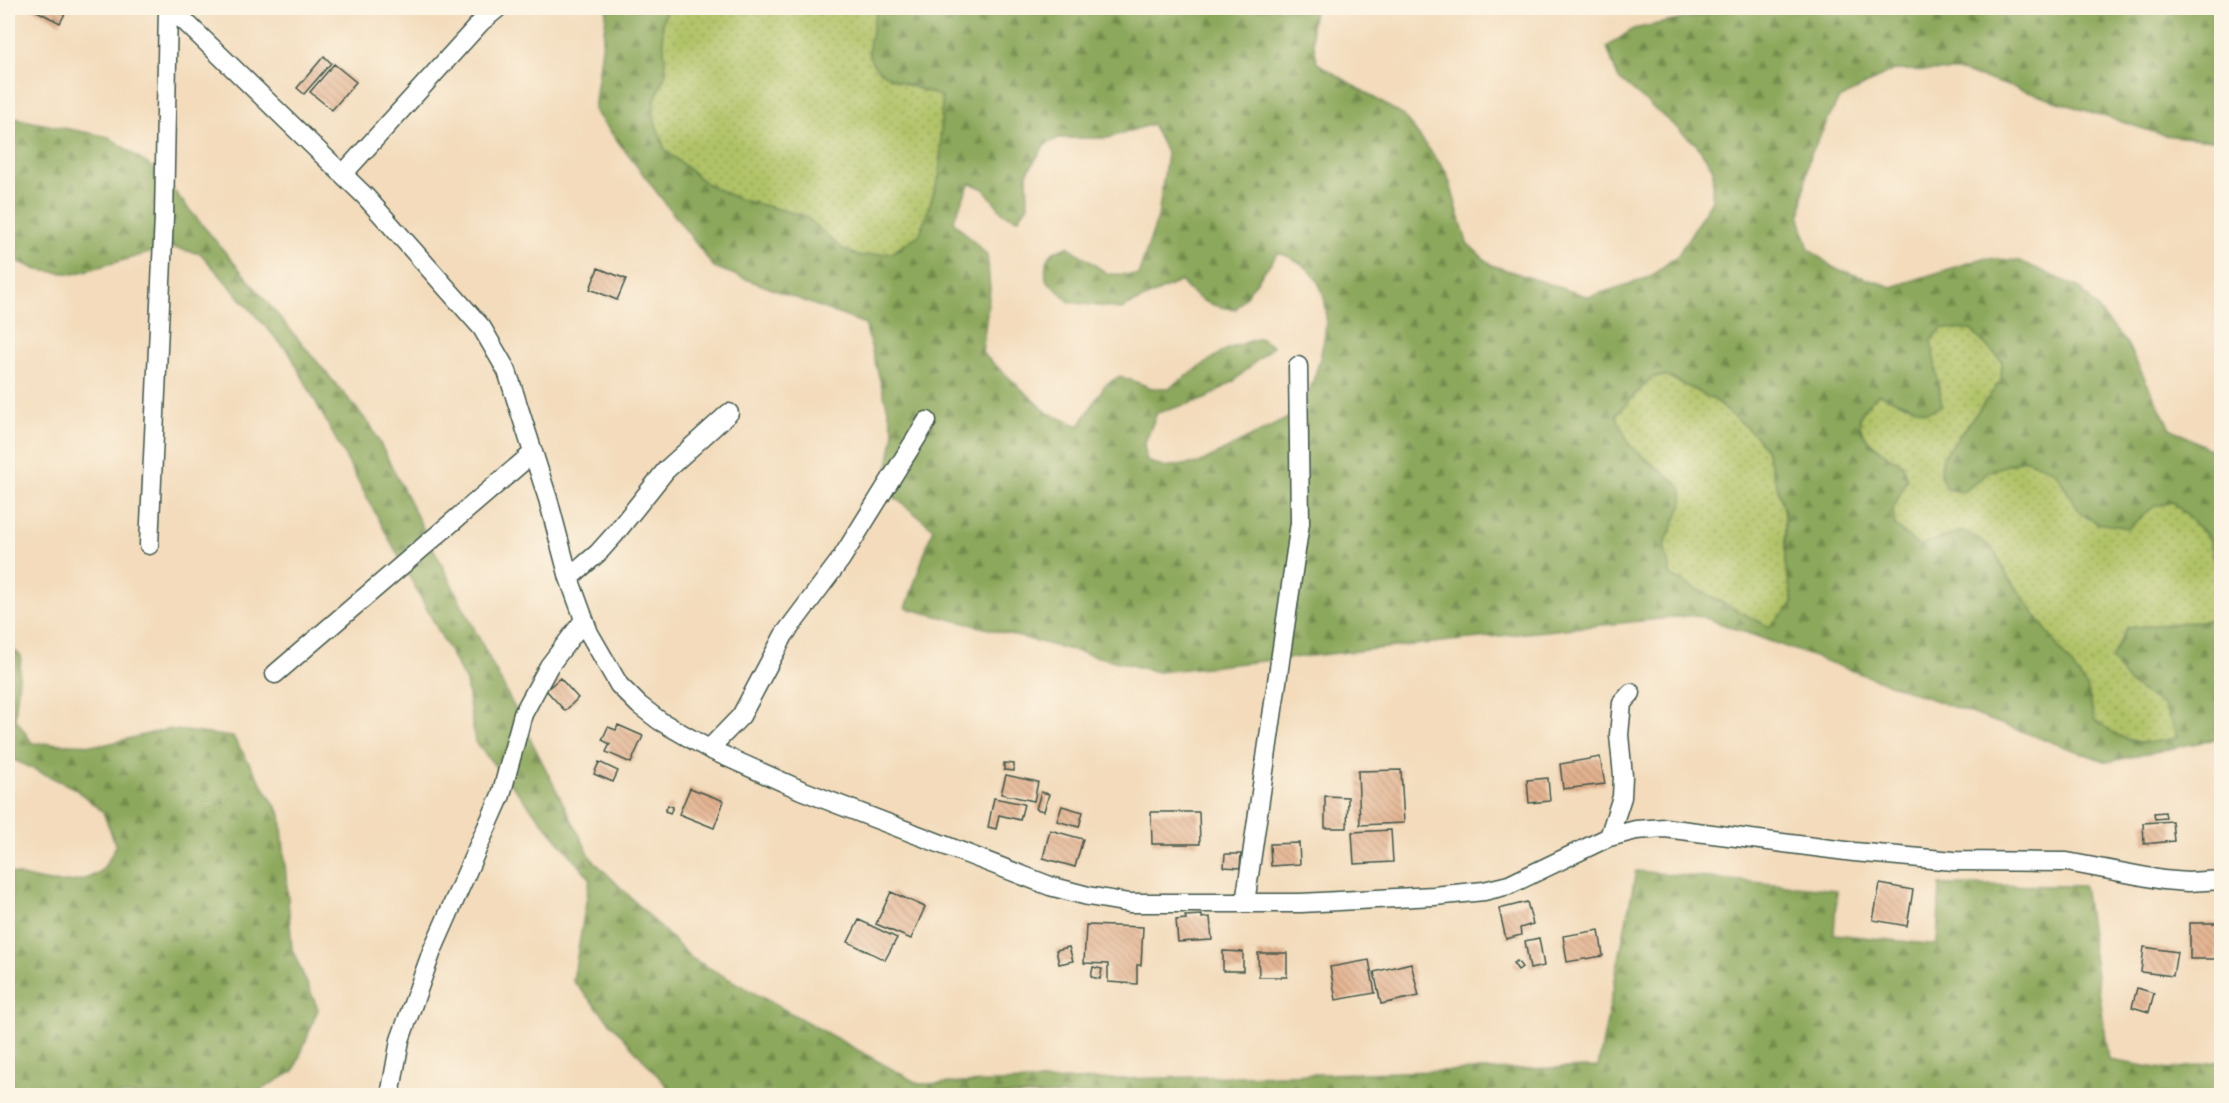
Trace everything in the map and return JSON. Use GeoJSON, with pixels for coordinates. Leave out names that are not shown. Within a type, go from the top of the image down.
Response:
{"type":"FeatureCollection","features":[{"type":"Feature","properties":{"kind":"street"},"geometry":{"type":"LineString","coordinates":[[169,8],[365,196],[482,328],[507,371],[569,578],[584,620],[619,685],[660,721],[709,749],[801,790],[1050,886],[1129,903],[1372,901],[1484,891],[1509,885],[1609,837],[1636,830],[1665,828],[1854,852],[1954,861],[2067,862],[2163,880],[2188,882],[2222,880]]}},
{"type":"Feature","properties":{"kind":"street"},"geometry":{"type":"LineString","coordinates":[[149,545],[164,217],[169,8]]}},
{"type":"Feature","properties":{"kind":"street"},"geometry":{"type":"LineString","coordinates":[[343,174],[481,22],[498,8]]}},
{"type":"Feature","properties":{"kind":"street"},"geometry":{"type":"LineString","coordinates":[[1245,903],[1300,523],[1298,366]]}},
{"type":"Feature","properties":{"kind":"street"},"geometry":{"type":"LineString","coordinates":[[569,578],[598,553],[666,470],[729,413]]}},
{"type":"Feature","properties":{"kind":"street"},"geometry":{"type":"LineString","coordinates":[[709,749],[741,716],[784,635],[841,559],[927,421]]}},
{"type":"Feature","properties":{"kind":"street"},"geometry":{"type":"LineString","coordinates":[[275,675],[533,453]]}},
{"type":"Feature","properties":{"kind":"street"},"geometry":{"type":"LineString","coordinates":[[390,1095],[400,1040],[432,951],[501,795],[523,714],[549,666],[584,620]]}},
{"type":"Feature","properties":{"kind":"street"},"geometry":{"type":"LineString","coordinates":[[1609,837],[1622,797],[1623,776],[1619,735],[1622,703],[1632,693]]}},
{"type":"Feature","properties":{"kind":"green space"},"geometry":{"type":"Polygon","coordinates":[[[607,8],[715,8],[666,9],[662,24],[666,73],[654,102],[654,119],[665,150],[707,184],[738,199],[805,216],[844,250],[860,256],[892,253],[920,234],[940,174],[942,97],[899,82],[878,70],[872,62],[869,49],[877,8],[1002,8],[1016,12],[1025,8],[1315,8],[1311,26],[1317,63],[1404,116],[1447,173],[1467,243],[1491,265],[1589,297],[1650,277],[1678,255],[1712,200],[1713,169],[1696,144],[1618,78],[1607,47],[1633,29],[1707,14],[1714,8],[2221,8],[2221,141],[2163,135],[1961,71],[1893,70],[1838,100],[1809,158],[1800,218],[1809,249],[1834,268],[1892,287],[1984,258],[2020,261],[2080,288],[2127,344],[2170,428],[2221,455],[2221,586],[2209,538],[2173,502],[2155,506],[2128,528],[2097,523],[2081,514],[2055,471],[2024,459],[1990,471],[1964,492],[1946,489],[1940,474],[1943,457],[2001,381],[2002,361],[1971,330],[1942,328],[1931,340],[1942,406],[1927,412],[1879,394],[1867,405],[1861,416],[1860,425],[1863,434],[1870,442],[1902,464],[1907,479],[1893,509],[1895,526],[1919,546],[1964,531],[1992,547],[2008,577],[2087,687],[2094,719],[2124,738],[2142,743],[2178,737],[2163,705],[2131,685],[2111,659],[2127,628],[2211,620],[2221,591],[2221,738],[2107,762],[1697,615],[1158,672],[906,608],[933,528],[884,489],[894,432],[865,324],[714,267],[594,110],[607,8]],[[1152,124],[1108,138],[1058,138],[1044,146],[1027,173],[1028,205],[1018,219],[1003,213],[984,189],[970,183],[953,221],[987,255],[990,289],[982,353],[1048,413],[1079,426],[1105,385],[1120,376],[1152,388],[1169,388],[1225,350],[1259,338],[1273,346],[1234,381],[1205,399],[1157,413],[1144,445],[1147,461],[1163,467],[1199,463],[1302,411],[1317,367],[1326,321],[1324,299],[1317,280],[1302,264],[1278,253],[1236,309],[1206,302],[1186,288],[1181,281],[1121,309],[1070,302],[1046,280],[1048,257],[1055,251],[1068,246],[1108,274],[1138,275],[1158,217],[1167,154],[1152,124]],[[1667,376],[1652,377],[1616,415],[1630,446],[1681,487],[1683,503],[1664,546],[1671,576],[1769,627],[1793,604],[1785,563],[1785,512],[1766,450],[1755,435],[1714,400],[1667,376]]]}},
{"type":"Feature","properties":{"kind":"green space"},"geometry":{"type":"Polygon","coordinates":[[[877,8],[869,55],[889,77],[942,96],[940,174],[920,234],[892,253],[860,256],[843,250],[805,216],[738,199],[707,184],[665,150],[654,119],[654,102],[666,73],[662,24],[667,9],[877,8]]]}},
{"type":"Feature","properties":{"kind":"green space"},"geometry":{"type":"Polygon","coordinates":[[[8,117],[109,137],[157,171],[371,426],[591,858],[691,958],[919,1084],[1598,1067],[1636,871],[1837,890],[1834,934],[1937,945],[1940,885],[2084,886],[2109,1060],[2169,1070],[2221,1061],[2221,1095],[675,1095],[573,981],[590,878],[475,742],[466,682],[290,354],[201,254],[170,247],[74,274],[38,270],[8,257],[8,117]]]}},
{"type":"Feature","properties":{"kind":"green space"},"geometry":{"type":"Polygon","coordinates":[[[1942,328],[1971,330],[2002,362],[2001,381],[1943,457],[1964,492],[1990,471],[2024,459],[2055,471],[2081,514],[2128,528],[2155,506],[2173,502],[2209,538],[2222,586],[2212,620],[2127,628],[2131,685],[2163,705],[2179,737],[2148,744],[2118,737],[2094,719],[2087,687],[2008,577],[1992,547],[1963,531],[1919,546],[1895,526],[1893,509],[1907,479],[1902,464],[1880,450],[1864,434],[1860,425],[1861,416],[1867,405],[1879,394],[1927,412],[1931,340],[1942,328]]]}},
{"type":"Feature","properties":{"kind":"green space"},"geometry":{"type":"Polygon","coordinates":[[[1667,376],[1714,400],[1755,435],[1766,450],[1785,512],[1785,563],[1793,604],[1769,627],[1671,576],[1664,546],[1683,503],[1681,487],[1630,446],[1616,415],[1652,377],[1667,376]]]}},
{"type":"Feature","properties":{"kind":"green space"},"geometry":{"type":"Polygon","coordinates":[[[8,644],[21,656],[15,718],[32,743],[103,745],[168,729],[233,737],[281,815],[292,949],[318,1009],[294,1071],[252,1095],[8,1095],[8,872],[42,881],[65,883],[76,881],[101,871],[116,846],[103,812],[74,788],[8,757],[8,644]]]}},
{"type":"Feature","properties":{"kind":"building"},"geometry":{"type":"Polygon","coordinates":[[[31,8],[68,8],[60,23],[31,8]]]}},
{"type":"Feature","properties":{"kind":"building"},"geometry":{"type":"Polygon","coordinates":[[[324,56],[331,63],[304,94],[297,88],[324,56]]]}},
{"type":"Feature","properties":{"kind":"building"},"geometry":{"type":"Polygon","coordinates":[[[334,64],[356,82],[332,110],[310,92],[334,64]]]}},
{"type":"Feature","properties":{"kind":"building"},"geometry":{"type":"Polygon","coordinates":[[[598,268],[626,279],[617,300],[590,289],[598,268]]]}},
{"type":"Feature","properties":{"kind":"building"},"geometry":{"type":"Polygon","coordinates":[[[560,678],[578,698],[565,711],[546,690],[560,678]]]}},
{"type":"Feature","properties":{"kind":"building"},"geometry":{"type":"Polygon","coordinates":[[[618,725],[643,736],[631,763],[606,752],[610,744],[602,740],[608,727],[616,730],[618,725]]]}},
{"type":"Feature","properties":{"kind":"building"},"geometry":{"type":"Polygon","coordinates":[[[1600,757],[1605,784],[1563,789],[1560,764],[1600,757]]]}},
{"type":"Feature","properties":{"kind":"building"},"geometry":{"type":"Polygon","coordinates":[[[599,762],[618,771],[613,782],[594,774],[599,762]]]}},
{"type":"Feature","properties":{"kind":"building"},"geometry":{"type":"Polygon","coordinates":[[[1004,763],[1014,764],[1014,771],[1004,770],[1004,763]]]}},
{"type":"Feature","properties":{"kind":"building"},"geometry":{"type":"Polygon","coordinates":[[[1401,770],[1404,823],[1360,825],[1358,771],[1401,770]]]}},
{"type":"Feature","properties":{"kind":"building"},"geometry":{"type":"Polygon","coordinates":[[[1006,775],[1038,782],[1034,801],[1001,794],[1006,775]]]}},
{"type":"Feature","properties":{"kind":"building"},"geometry":{"type":"Polygon","coordinates":[[[1548,778],[1550,801],[1529,803],[1527,780],[1548,778]]]}},
{"type":"Feature","properties":{"kind":"building"},"geometry":{"type":"Polygon","coordinates":[[[690,788],[724,801],[714,828],[679,814],[690,788]]]}},
{"type":"Feature","properties":{"kind":"building"},"geometry":{"type":"Polygon","coordinates":[[[1041,792],[1049,794],[1044,811],[1036,809],[1041,792]]]}},
{"type":"Feature","properties":{"kind":"building"},"geometry":{"type":"Polygon","coordinates":[[[1325,796],[1348,797],[1347,828],[1325,828],[1325,796]]]}},
{"type":"Feature","properties":{"kind":"building"},"geometry":{"type":"Polygon","coordinates":[[[994,798],[1024,804],[1020,820],[999,815],[996,829],[988,827],[994,798]]]}},
{"type":"Feature","properties":{"kind":"building"},"geometry":{"type":"Polygon","coordinates":[[[668,805],[673,807],[670,813],[665,811],[668,805]]]}},
{"type":"Feature","properties":{"kind":"building"},"geometry":{"type":"Polygon","coordinates":[[[1062,806],[1083,812],[1079,827],[1057,821],[1062,806]]]}},
{"type":"Feature","properties":{"kind":"building"},"geometry":{"type":"Polygon","coordinates":[[[1151,812],[1199,812],[1200,844],[1152,844],[1151,812]]]}},
{"type":"Feature","properties":{"kind":"building"},"geometry":{"type":"Polygon","coordinates":[[[2165,812],[2166,818],[2155,819],[2154,813],[2165,812]]]}},
{"type":"Feature","properties":{"kind":"building"},"geometry":{"type":"Polygon","coordinates":[[[2172,821],[2174,841],[2144,844],[2143,823],[2172,821]]]}},
{"type":"Feature","properties":{"kind":"building"},"geometry":{"type":"Polygon","coordinates":[[[1050,830],[1083,839],[1075,867],[1043,858],[1050,830]]]}},
{"type":"Feature","properties":{"kind":"building"},"geometry":{"type":"Polygon","coordinates":[[[1391,830],[1393,862],[1354,864],[1352,832],[1391,830]]]}},
{"type":"Feature","properties":{"kind":"building"},"geometry":{"type":"Polygon","coordinates":[[[1299,843],[1300,864],[1271,866],[1270,844],[1299,843]]]}},
{"type":"Feature","properties":{"kind":"building"},"geometry":{"type":"Polygon","coordinates":[[[1225,854],[1241,854],[1240,868],[1224,867],[1225,854]]]}},
{"type":"Feature","properties":{"kind":"building"},"geometry":{"type":"Polygon","coordinates":[[[1880,884],[1913,890],[1907,926],[1873,920],[1880,884]]]}},
{"type":"Feature","properties":{"kind":"building"},"geometry":{"type":"Polygon","coordinates":[[[891,892],[925,907],[911,939],[876,924],[891,892]]]}},
{"type":"Feature","properties":{"kind":"building"},"geometry":{"type":"Polygon","coordinates":[[[1527,902],[1533,924],[1520,928],[1521,935],[1506,939],[1499,909],[1527,902]]]}},
{"type":"Feature","properties":{"kind":"building"},"geometry":{"type":"Polygon","coordinates":[[[1202,915],[1202,918],[1210,917],[1212,940],[1178,942],[1176,920],[1186,919],[1185,916],[1202,915]]]}},
{"type":"Feature","properties":{"kind":"building"},"geometry":{"type":"Polygon","coordinates":[[[859,920],[897,938],[885,960],[848,942],[859,920]]]}},
{"type":"Feature","properties":{"kind":"building"},"geometry":{"type":"Polygon","coordinates":[[[2190,923],[2217,923],[2217,959],[2190,959],[2190,923]]]}},
{"type":"Feature","properties":{"kind":"building"},"geometry":{"type":"Polygon","coordinates":[[[1086,925],[1143,927],[1141,965],[1137,965],[1137,984],[1108,982],[1108,964],[1084,963],[1086,925]]]}},
{"type":"Feature","properties":{"kind":"building"},"geometry":{"type":"Polygon","coordinates":[[[1599,930],[1603,956],[1567,962],[1563,936],[1599,930]]]}},
{"type":"Feature","properties":{"kind":"building"},"geometry":{"type":"Polygon","coordinates":[[[1539,938],[1544,966],[1530,969],[1525,941],[1539,938]]]}},
{"type":"Feature","properties":{"kind":"building"},"geometry":{"type":"Polygon","coordinates":[[[1069,947],[1073,961],[1059,964],[1056,950],[1069,947]]]}},
{"type":"Feature","properties":{"kind":"building"},"geometry":{"type":"Polygon","coordinates":[[[2144,947],[2177,952],[2173,976],[2141,972],[2144,947]]]}},
{"type":"Feature","properties":{"kind":"building"},"geometry":{"type":"Polygon","coordinates":[[[1223,951],[1243,952],[1243,971],[1223,971],[1223,951]]]}},
{"type":"Feature","properties":{"kind":"building"},"geometry":{"type":"Polygon","coordinates":[[[1258,953],[1287,953],[1287,977],[1259,977],[1258,953]]]}},
{"type":"Feature","properties":{"kind":"building"},"geometry":{"type":"Polygon","coordinates":[[[1369,960],[1375,993],[1336,1000],[1330,967],[1369,960]]]}},
{"type":"Feature","properties":{"kind":"building"},"geometry":{"type":"Polygon","coordinates":[[[1517,961],[1522,967],[1518,970],[1513,963],[1517,961]]]}},
{"type":"Feature","properties":{"kind":"building"},"geometry":{"type":"Polygon","coordinates":[[[1411,963],[1419,996],[1381,1004],[1374,972],[1411,963]]]}},
{"type":"Feature","properties":{"kind":"building"},"geometry":{"type":"Polygon","coordinates":[[[1093,967],[1102,969],[1100,979],[1091,977],[1093,967]]]}},
{"type":"Feature","properties":{"kind":"building"},"geometry":{"type":"Polygon","coordinates":[[[2137,988],[2154,993],[2149,1012],[2132,1007],[2137,988]]]}}]}
